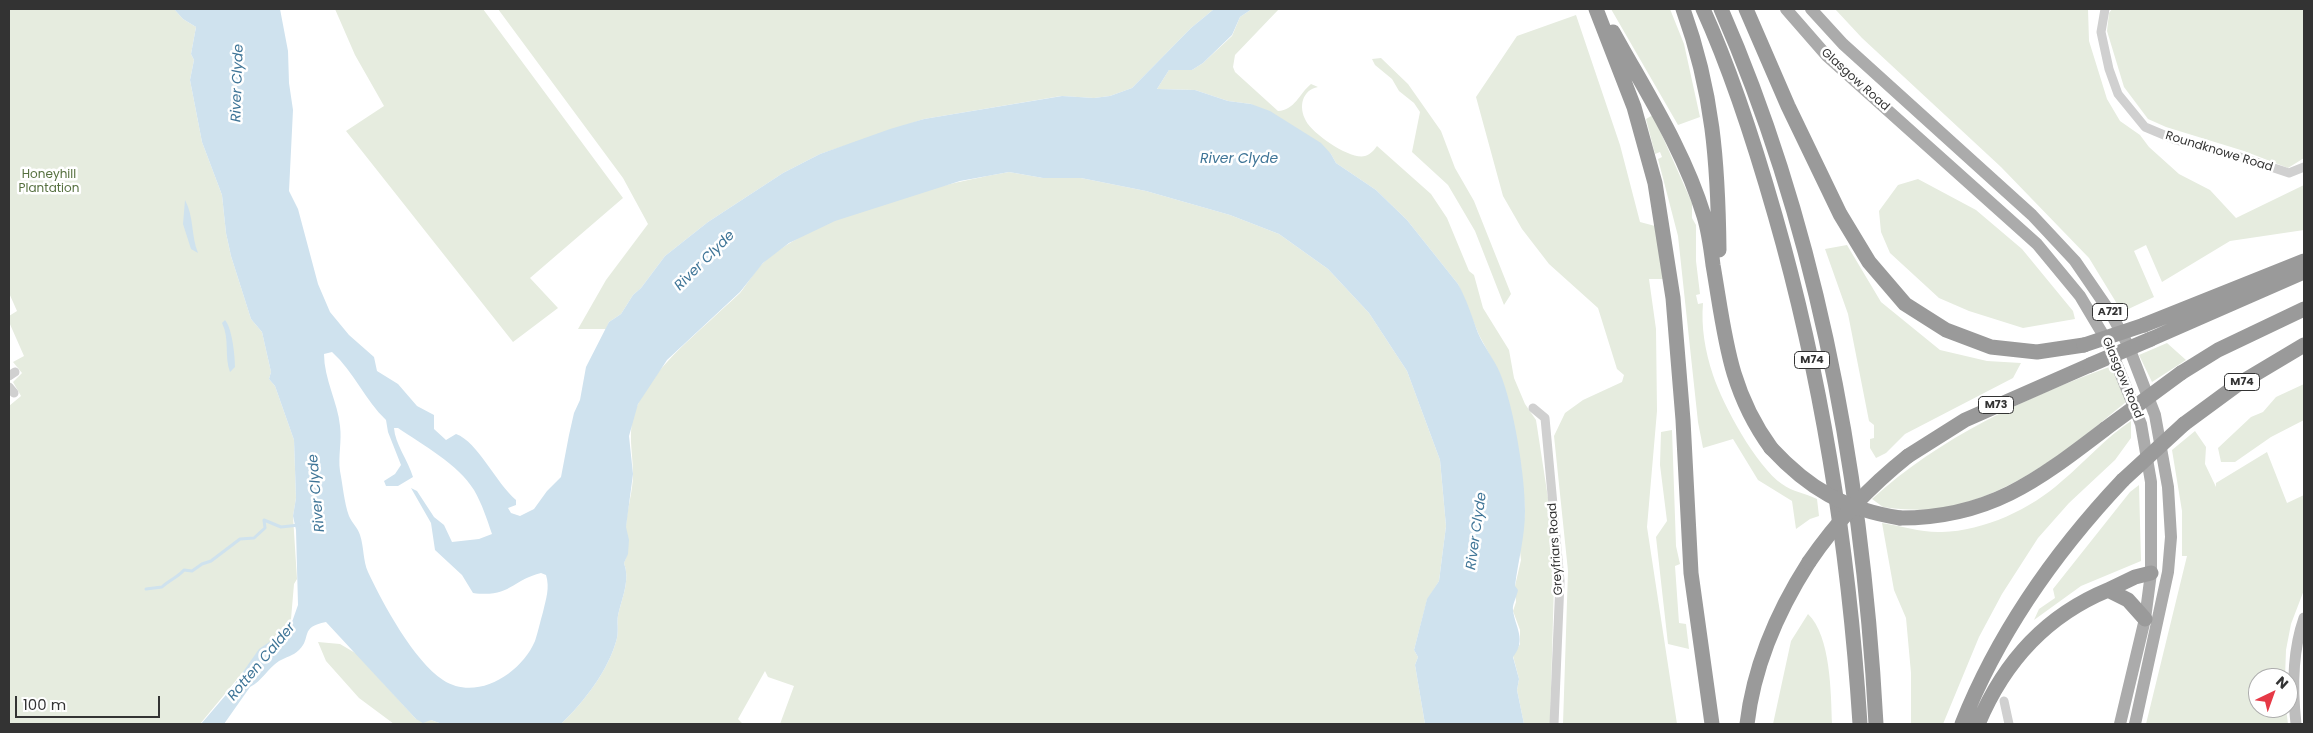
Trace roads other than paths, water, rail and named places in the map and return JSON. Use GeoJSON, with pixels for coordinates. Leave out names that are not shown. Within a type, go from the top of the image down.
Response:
{"type":"FeatureCollection","features":[{"type":"Feature","properties":{"kind":"highway"},"geometry":{"type":"LineString","coordinates":[[1596,9],[1634,107],[1656,192],[1673,298],[1683,420],[1691,573],[1712,724]]}},
{"type":"Feature","properties":{"kind":"highway"},"geometry":{"type":"LineString","coordinates":[[1601,9],[1668,128],[1695,190],[1709,234],[1728,356],[1737,387],[1749,413],[1771,448],[1797,474],[1839,502],[1860,510],[1900,518],[1941,516],[1972,510],[1995,501],[2030,484],[2181,373],[2218,350],[2304,309]]}},
{"type":"Feature","properties":{"kind":"highway"},"geometry":{"type":"LineString","coordinates":[[1683,9],[1701,63],[1715,137],[1723,322]]}},
{"type":"Feature","properties":{"kind":"highway","name":"M74"},"geometry":{"type":"LineString","coordinates":[[1703,9],[1729,69],[1759,158],[1792,275],[1811,356],[1833,470],[1845,558],[1856,652],[1860,724]]}},
{"type":"Feature","properties":{"kind":"highway","name":"M74"},"geometry":{"type":"LineString","coordinates":[[1721,9],[1745,66],[1770,139],[1809,270],[1825,337],[1844,434],[1861,545],[1872,650],[1876,724]]}},
{"type":"Feature","properties":{"kind":"highway"},"geometry":{"type":"LineString","coordinates":[[1746,9],[1788,106],[1840,214],[1869,262],[1905,304],[1946,330],[1991,347],[2037,352],[2084,345],[2144,325],[2304,261]]}},
{"type":"Feature","properties":{"kind":"highway","name":"M73"},"geometry":{"type":"LineString","coordinates":[[1747,724],[1759,665],[1768,640],[1783,606],[1809,562],[1842,518],[1873,485],[1908,456],[1965,420],[2304,272]]}},
{"type":"Feature","properties":{"kind":"highway","name":"M74"},"geometry":{"type":"LineString","coordinates":[[1962,724],[1982,676],[2011,626],[2032,592],[2072,536],[2123,480],[2184,424],[2237,385],[2304,346]]}},
{"type":"Feature","properties":{"kind":"highway"},"geometry":{"type":"LineString","coordinates":[[1978,724],[1996,686],[2024,647],[2046,626],[2074,606],[2151,573]]}},
{"type":"Feature","properties":{"kind":"highway"},"geometry":{"type":"LineString","coordinates":[[2108,590],[2128,600],[2145,619]]}},
{"type":"Feature","properties":{"kind":"highway","name":"M74"},"geometry":{"type":"LineString","coordinates":[[1967,724],[2011,626]]}},
{"type":"Feature","properties":{"kind":"main road","name":"Glasgow Road"},"geometry":{"type":"LineString","coordinates":[[1786,9],[1827,56],[2037,244],[2067,278],[2090,310],[2108,343],[2141,424],[2151,482],[2151,573],[2145,619],[2120,724]]}},
{"type":"Feature","properties":{"kind":"main road","name":"Glasgow Road"},"geometry":{"type":"LineString","coordinates":[[1811,9],[1843,44],[2032,215],[2075,262],[2110,312],[2128,345],[2155,415],[2168,487],[2170,537],[2168,572],[2135,724]]}},
{"type":"Feature","properties":{"kind":"main road"},"geometry":{"type":"LineString","coordinates":[[2151,573],[2161,570],[2163,566],[2168,487]]}},
{"type":"Feature","properties":{"kind":"main road"},"geometry":{"type":"LineString","coordinates":[[2296,724],[2294,668],[2298,636],[2304,618]]}},
{"type":"Feature","properties":{"kind":"street","name":"Roundknowe Road"},"geometry":{"type":"LineString","coordinates":[[2106,9],[2101,32],[2109,69],[2118,94],[2145,127],[2176,140],[2244,158],[2289,173],[2304,167]]}},
{"type":"Feature","properties":{"kind":"street","name":"Greyfriars Road"},"geometry":{"type":"LineString","coordinates":[[1533,408],[1545,418],[1560,581],[1554,724]]}},
{"type":"Feature","properties":{"kind":"street"},"geometry":{"type":"LineString","coordinates":[[2004,701],[2009,724]]}},
{"type":"Feature","properties":{"kind":"water","name":"River Clyde"},"geometry":{"type":"Polygon","coordinates":[[[174,9],[280,9],[288,51],[289,83],[293,110],[289,191],[298,209],[318,284],[330,312],[349,335],[374,357],[377,371],[398,384],[417,406],[434,415],[434,429],[446,440],[456,434],[472,445],[501,484],[516,500],[516,505],[508,508],[511,513],[520,516],[534,509],[547,491],[561,477],[574,413],[580,400],[586,367],[609,322],[621,314],[633,295],[641,288],[665,256],[708,222],[783,173],[820,154],[890,129],[924,119],[1062,96],[1094,98],[1110,96],[1132,88],[1191,28],[1214,9],[1252,9],[1240,17],[1232,35],[1203,63],[1192,70],[1169,70],[1157,89],[1195,90],[1228,101],[1251,104],[1270,111],[1321,143],[1336,163],[1376,190],[1407,220],[1458,284],[1467,302],[1478,333],[1500,373],[1510,404],[1521,460],[1525,521],[1515,586],[1518,590],[1513,608],[1520,639],[1517,651],[1513,657],[1519,679],[1517,690],[1524,724],[1425,724],[1415,665],[1418,657],[1414,650],[1427,599],[1439,581],[1446,526],[1440,460],[1407,371],[1369,313],[1328,269],[1279,234],[1230,215],[1146,191],[1081,178],[1043,178],[1009,172],[960,181],[835,221],[789,243],[763,263],[740,292],[667,360],[638,404],[629,436],[633,474],[626,527],[629,540],[628,554],[624,563],[626,581],[618,614],[617,638],[608,662],[595,685],[561,724],[442,724],[431,720],[423,723],[416,719],[326,622],[312,627],[307,633],[303,646],[299,650],[275,664],[250,687],[224,724],[201,724],[231,689],[259,649],[275,638],[281,629],[292,622],[298,605],[296,530],[293,516],[296,498],[294,440],[275,386],[269,379],[271,372],[262,332],[251,319],[231,256],[226,233],[222,195],[202,142],[190,80],[194,60],[191,54],[196,27],[183,19],[174,9]],[[332,352],[324,354],[326,373],[339,417],[341,437],[340,471],[346,505],[349,516],[360,535],[366,568],[374,585],[410,646],[421,660],[443,680],[456,686],[469,688],[483,686],[496,681],[508,674],[519,664],[535,641],[547,594],[548,584],[546,575],[541,573],[531,576],[503,591],[495,593],[473,593],[462,575],[435,550],[431,523],[411,488],[417,491],[434,517],[444,525],[452,542],[479,539],[492,534],[474,490],[450,463],[398,428],[394,428],[395,434],[413,477],[398,486],[386,486],[384,481],[395,474],[401,465],[388,432],[386,420],[332,352]]]}},
{"type":"Feature","properties":{"kind":"water"},"geometry":{"type":"Polygon","coordinates":[[[185,200],[190,213],[198,253],[191,249],[183,224],[185,200]]]}},
{"type":"Feature","properties":{"kind":"water"},"geometry":{"type":"Polygon","coordinates":[[[225,320],[231,335],[234,356],[235,367],[230,372],[227,360],[226,335],[222,323],[225,320]]]}},
{"type":"Feature","properties":{"kind":"waterway"},"geometry":{"type":"LineString","coordinates":[[146,589],[162,587],[184,570],[192,571],[202,564],[211,561],[240,539],[254,538],[265,528],[264,520],[281,527],[299,525]]}},
{"type":"Feature","properties":{"kind":"park label","name":"Honeyhill Plantation"},"geometry":{"type":"Point","coordinates":[49,182]}},
{"type":"Feature","properties":{"kind":"water label","name":"Rotten Calder"},"geometry":{"type":"Point","coordinates":[262,662]}}]}
